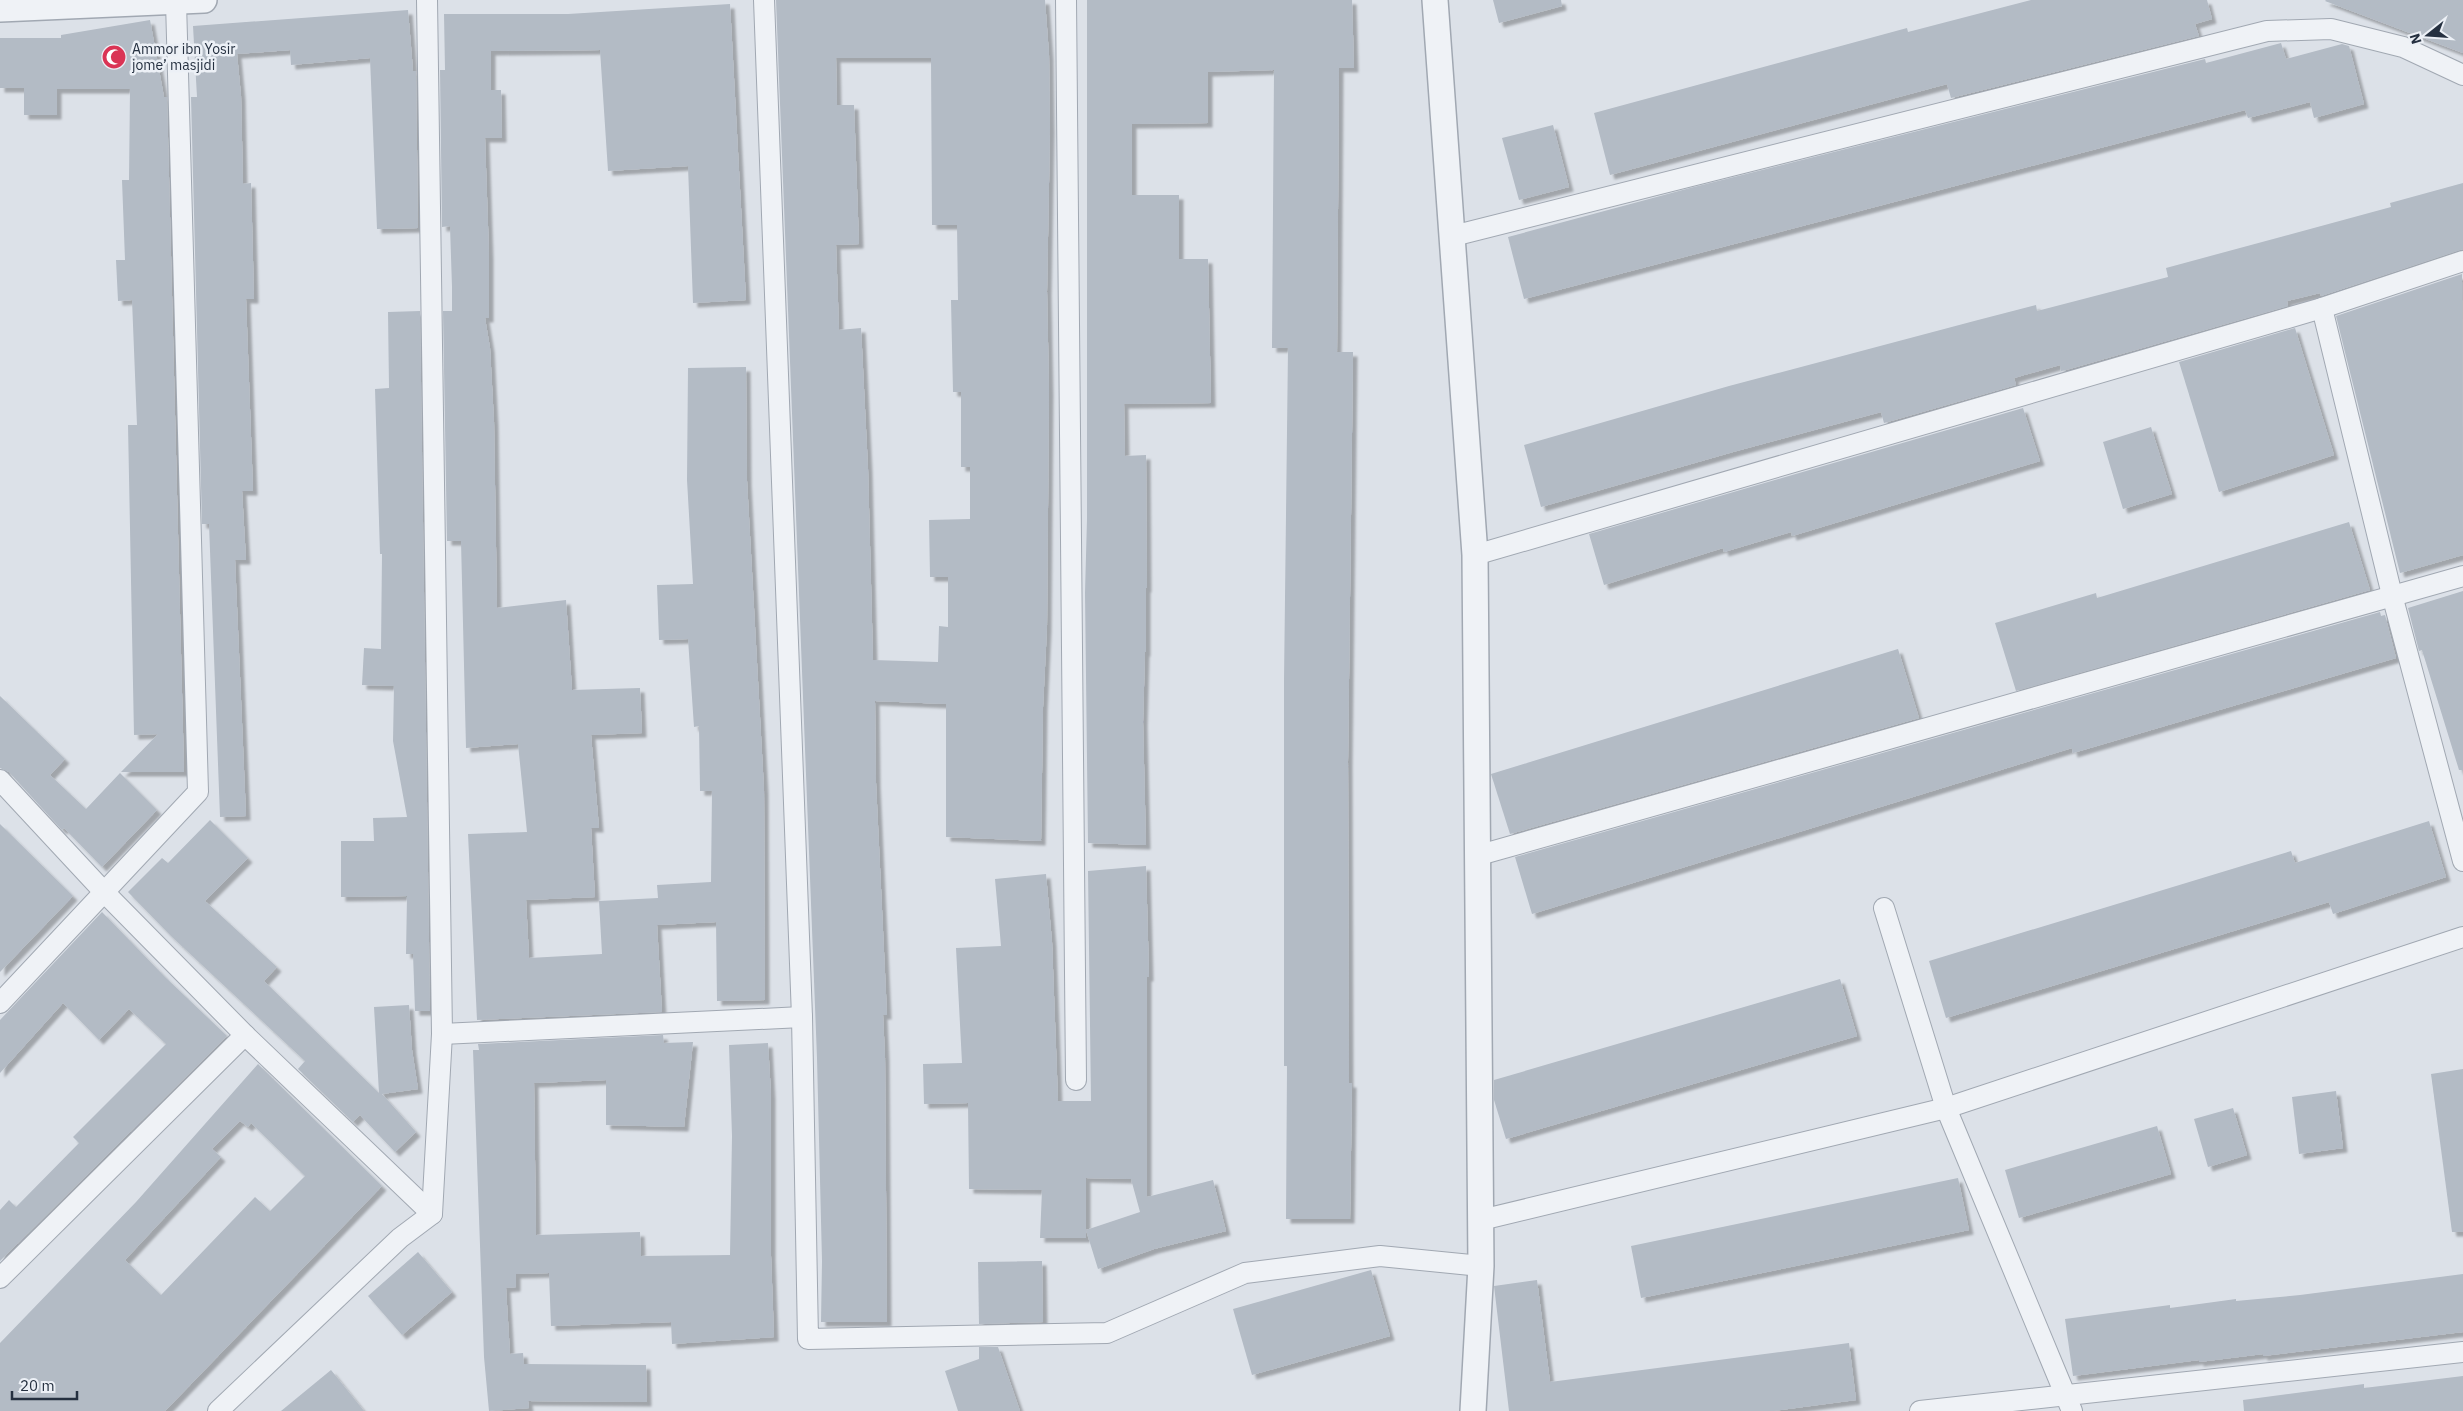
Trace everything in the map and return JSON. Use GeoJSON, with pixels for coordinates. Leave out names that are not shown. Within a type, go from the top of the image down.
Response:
{"type":"FeatureCollection","features":[{"type":"Feature","properties":{"kind":"street"},"geometry":{"type":"LineString","coordinates":[[0,9],[118,2],[204,0]]}},
{"type":"Feature","properties":{"kind":"street"},"geometry":{"type":"LineString","coordinates":[[218,1411],[400,1238],[432,1214],[442,1034],[427,0]]}},
{"type":"Feature","properties":{"kind":"street"},"geometry":{"type":"LineString","coordinates":[[764,0],[802,1017],[808,1339],[1107,1333],[1245,1273],[1380,1256],[1481,1266]]}},
{"type":"Feature","properties":{"kind":"street"},"geometry":{"type":"LineString","coordinates":[[1066,0],[1076,1080]]}},
{"type":"Feature","properties":{"kind":"street"},"geometry":{"type":"LineString","coordinates":[[1435,0],[1475,555],[1476,856],[1481,1266],[1473,1411]]}},
{"type":"Feature","properties":{"kind":"street"},"geometry":{"type":"LineString","coordinates":[[0,1003],[198,792],[176,2]]}},
{"type":"Feature","properties":{"kind":"street"},"geometry":{"type":"LineString","coordinates":[[1453,236],[2267,31],[2331,29],[2403,47],[2463,75]]}},
{"type":"Feature","properties":{"kind":"street"},"geometry":{"type":"LineString","coordinates":[[1475,555],[2322,308],[2463,261]]}},
{"type":"Feature","properties":{"kind":"street"},"geometry":{"type":"LineString","coordinates":[[2322,308],[2392,595],[2463,861]]}},
{"type":"Feature","properties":{"kind":"street"},"geometry":{"type":"LineString","coordinates":[[1476,856],[2463,576]]}},
{"type":"Feature","properties":{"kind":"street"},"geometry":{"type":"LineString","coordinates":[[0,780],[105,893],[245,1035],[432,1214]]}},
{"type":"Feature","properties":{"kind":"street"},"geometry":{"type":"LineString","coordinates":[[1884,908],[1946,1108],[2069,1403]]}},
{"type":"Feature","properties":{"kind":"street"},"geometry":{"type":"LineString","coordinates":[[1481,1220],[1946,1108],[2463,937]]}},
{"type":"Feature","properties":{"kind":"street"},"geometry":{"type":"LineString","coordinates":[[442,1034],[802,1017]]}},
{"type":"Feature","properties":{"kind":"street"},"geometry":{"type":"LineString","coordinates":[[0,1278],[245,1035]]}},
{"type":"Feature","properties":{"kind":"street"},"geometry":{"type":"LineString","coordinates":[[1920,1411],[2069,1403],[2463,1352]]}},
{"type":"Feature","properties":{"kind":"building"},"geometry":{"type":"Polygon","coordinates":[[[776,0],[1045,0],[1049,55],[1050,129],[1047,292],[1049,391],[1047,627],[1043,707],[1041,841],[946,837],[946,704],[875,701],[876,783],[887,1015],[883,1015],[887,1322],[821,1322],[822,1261],[817,1058],[776,0]],[[836,58],[837,105],[854,105],[859,244],[836,245],[839,330],[861,328],[868,469],[873,660],[938,662],[939,626],[948,627],[948,577],[930,577],[929,520],[970,519],[970,467],[961,467],[961,392],[953,392],[951,300],[958,300],[957,225],[932,225],[931,58],[836,58]]]}},
{"type":"Feature","properties":{"kind":"building"},"geometry":{"type":"Polygon","coordinates":[[[1087,0],[1352,0],[1354,68],[1339,68],[1337,352],[1353,352],[1348,762],[1349,1083],[1352,1083],[1350,1219],[1286,1219],[1287,1066],[1284,1066],[1284,681],[1288,348],[1272,348],[1274,70],[1208,72],[1208,123],[1132,124],[1132,195],[1179,195],[1179,259],[1208,259],[1211,403],[1124,404],[1125,456],[1146,455],[1147,588],[1143,722],[1146,845],[1088,843],[1085,593],[1087,519],[1087,0]]]}},
{"type":"Feature","properties":{"kind":"building"},"geometry":{"type":"Polygon","coordinates":[[[1493,0],[1561,0],[1562,6],[1499,23],[1493,0]]]}},
{"type":"Feature","properties":{"kind":"building"},"geometry":{"type":"Polygon","coordinates":[[[2031,0],[2207,0],[2212,19],[2195,24],[2199,36],[1951,98],[1947,84],[1610,175],[1594,113],[1907,28],[1908,32],[2031,0]]]}},
{"type":"Feature","properties":{"kind":"building"},"geometry":{"type":"Polygon","coordinates":[[[2463,0],[2463,53],[2325,1],[2463,0]]]}},
{"type":"Feature","properties":{"kind":"building"},"geometry":{"type":"Polygon","coordinates":[[[730,4],[746,300],[693,303],[688,166],[608,171],[600,50],[491,51],[491,90],[501,90],[502,138],[485,138],[489,318],[485,318],[490,348],[494,422],[497,608],[566,600],[572,690],[640,688],[642,733],[591,735],[599,828],[591,828],[595,897],[526,900],[529,958],[602,954],[599,901],[658,898],[657,885],[711,882],[712,791],[700,791],[699,726],[694,727],[688,639],[659,640],[657,585],[693,584],[687,480],[688,368],[746,367],[747,481],[764,790],[765,1000],[717,1001],[716,922],[657,925],[662,1012],[477,1020],[468,834],[527,832],[518,744],[466,748],[461,541],[447,541],[443,311],[452,311],[452,287],[450,226],[442,227],[440,70],[445,70],[444,14],[568,14],[730,4]]]}},
{"type":"Feature","properties":{"kind":"building"},"geometry":{"type":"Polygon","coordinates":[[[408,10],[413,71],[416,71],[418,228],[377,229],[370,58],[291,65],[290,50],[237,54],[241,96],[243,184],[251,183],[254,299],[246,299],[253,491],[242,491],[246,560],[235,560],[246,816],[220,817],[209,524],[202,524],[191,97],[197,97],[193,26],[408,10]]]}},
{"type":"Feature","properties":{"kind":"building"},"geometry":{"type":"Polygon","coordinates":[[[150,20],[164,97],[167,97],[184,772],[121,772],[158,734],[134,735],[128,425],[137,425],[132,300],[118,301],[116,260],[125,260],[122,180],[129,180],[130,89],[57,89],[57,115],[24,115],[24,88],[0,88],[0,38],[61,38],[61,35],[150,20]]]}},
{"type":"Feature","properties":{"kind":"building"},"geometry":{"type":"Polygon","coordinates":[[[2281,43],[2286,59],[2342,44],[2349,46],[2364,104],[2314,118],[2310,102],[2248,118],[2245,110],[1524,299],[1508,237],[1690,188],[2205,59],[2206,63],[2281,43]]]}},
{"type":"Feature","properties":{"kind":"building"},"geometry":{"type":"Polygon","coordinates":[[[1553,125],[1569,187],[1519,200],[1502,138],[1553,125]]]}},
{"type":"Feature","properties":{"kind":"building"},"geometry":{"type":"Polygon","coordinates":[[[2463,183],[2463,249],[2321,296],[2320,293],[2287,301],[2288,306],[2066,370],[2061,371],[2060,365],[2014,378],[2016,385],[1884,423],[1881,412],[1541,507],[1524,445],[1729,386],[1978,320],[2036,305],[2037,311],[2168,277],[2166,268],[2391,207],[2390,203],[2463,183]]]}},
{"type":"Feature","properties":{"kind":"building"},"geometry":{"type":"Polygon","coordinates":[[[2462,274],[2463,555],[2400,573],[2336,316],[2462,274]]]}},
{"type":"Feature","properties":{"kind":"building"},"geometry":{"type":"Polygon","coordinates":[[[420,311],[430,1011],[415,1011],[413,954],[406,954],[407,896],[341,897],[341,841],[374,841],[373,818],[407,817],[393,741],[394,686],[362,685],[364,648],[381,649],[382,554],[380,554],[375,389],[389,388],[388,312],[420,311]]]}},
{"type":"Feature","properties":{"kind":"building"},"geometry":{"type":"Polygon","coordinates":[[[2295,328],[2334,455],[2219,492],[2179,362],[2295,328]]]}},
{"type":"Feature","properties":{"kind":"building"},"geometry":{"type":"Polygon","coordinates":[[[2023,408],[2040,461],[1792,536],[1791,532],[1724,552],[1723,548],[1604,585],[1589,534],[2023,408]]]}},
{"type":"Feature","properties":{"kind":"building"},"geometry":{"type":"Polygon","coordinates":[[[2151,427],[2172,494],[2123,509],[2103,442],[2151,427]]]}},
{"type":"Feature","properties":{"kind":"building"},"geometry":{"type":"Polygon","coordinates":[[[2349,522],[2370,590],[2016,691],[1995,623],[2096,593],[2097,598],[2349,522]]]}},
{"type":"Feature","properties":{"kind":"building"},"geometry":{"type":"Polygon","coordinates":[[[2463,591],[2463,770],[2459,770],[2422,650],[2419,651],[2408,608],[2463,591]]]}},
{"type":"Feature","properties":{"kind":"building"},"geometry":{"type":"Polygon","coordinates":[[[2380,612],[2381,616],[2385,615],[2396,658],[2073,753],[2072,748],[1532,914],[1515,857],[2380,612]]]}},
{"type":"Feature","properties":{"kind":"building"},"geometry":{"type":"Polygon","coordinates":[[[1898,649],[1919,718],[1510,834],[1491,774],[1898,649]]]}},
{"type":"Feature","properties":{"kind":"building"},"geometry":{"type":"Polygon","coordinates":[[[0,696],[65,759],[50,775],[86,809],[120,773],[157,810],[102,867],[64,828],[62,830],[9,772],[0,768],[0,696]]]}},
{"type":"Feature","properties":{"kind":"building"},"geometry":{"type":"Polygon","coordinates":[[[210,820],[248,858],[205,901],[277,967],[264,981],[379,1093],[374,1007],[409,1005],[412,1050],[418,1089],[382,1094],[416,1132],[395,1152],[360,1115],[353,1122],[298,1069],[305,1061],[171,936],[128,892],[162,858],[168,863],[210,820]]]}},
{"type":"Feature","properties":{"kind":"building"},"geometry":{"type":"Polygon","coordinates":[[[2429,821],[2446,877],[2333,914],[2329,902],[1946,1018],[1929,961],[2291,851],[2295,863],[2429,821]]]}},
{"type":"Feature","properties":{"kind":"building"},"geometry":{"type":"Polygon","coordinates":[[[0,824],[73,896],[0,972],[0,824]]]}},
{"type":"Feature","properties":{"kind":"building"},"geometry":{"type":"Polygon","coordinates":[[[1146,866],[1149,977],[1147,977],[1147,1197],[1213,1180],[1226,1231],[1154,1249],[1098,1269],[1086,1230],[1086,1238],[1040,1238],[1042,1190],[969,1189],[968,1103],[924,1104],[923,1064],[962,1063],[956,948],[1001,946],[995,879],[1046,874],[1052,942],[1058,1101],[1091,1101],[1088,871],[1146,866]],[[1086,1178],[1086,1230],[1140,1212],[1131,1179],[1086,1178]]]}},
{"type":"Feature","properties":{"kind":"building"},"geometry":{"type":"Polygon","coordinates":[[[102,912],[165,977],[227,1036],[0,1261],[0,1210],[9,1200],[16,1207],[79,1143],[73,1137],[166,1044],[129,1009],[99,1040],[63,1003],[0,1073],[0,1020],[102,912]]]}},
{"type":"Feature","properties":{"kind":"building"},"geometry":{"type":"Polygon","coordinates":[[[1840,979],[1857,1036],[1506,1139],[1494,1100],[1494,1080],[1840,979]]]}},
{"type":"Feature","properties":{"kind":"building"},"geometry":{"type":"Polygon","coordinates":[[[663,1035],[664,1043],[693,1042],[684,1127],[606,1125],[606,1080],[534,1083],[536,1235],[640,1232],[641,1256],[730,1255],[732,1136],[729,1045],[768,1043],[771,1095],[771,1256],[774,1337],[672,1344],[671,1322],[551,1326],[549,1273],[516,1274],[516,1287],[506,1288],[510,1354],[523,1353],[524,1364],[646,1365],[647,1402],[528,1401],[529,1408],[489,1411],[484,1357],[473,1050],[479,1050],[478,1044],[663,1035]]]}},
{"type":"Feature","properties":{"kind":"building"},"geometry":{"type":"Polygon","coordinates":[[[258,1064],[382,1186],[165,1411],[0,1411],[0,1343],[136,1202],[258,1064]],[[240,1121],[212,1149],[221,1157],[125,1260],[161,1295],[255,1197],[270,1211],[305,1176],[251,1123],[248,1127],[240,1121]]]}},
{"type":"Feature","properties":{"kind":"building"},"geometry":{"type":"Polygon","coordinates":[[[2463,1069],[2463,1232],[2452,1232],[2431,1074],[2463,1069]]]}},
{"type":"Feature","properties":{"kind":"building"},"geometry":{"type":"Polygon","coordinates":[[[2336,1091],[2343,1148],[2299,1154],[2292,1097],[2336,1091]]]}},
{"type":"Feature","properties":{"kind":"building"},"geometry":{"type":"Polygon","coordinates":[[[2233,1108],[2247,1155],[2208,1167],[2194,1119],[2233,1108]]]}},
{"type":"Feature","properties":{"kind":"building"},"geometry":{"type":"Polygon","coordinates":[[[2157,1126],[2171,1174],[2019,1218],[2005,1170],[2157,1126]]]}},
{"type":"Feature","properties":{"kind":"building"},"geometry":{"type":"Polygon","coordinates":[[[1958,1178],[1969,1230],[1641,1298],[1631,1246],[1958,1178]]]}},
{"type":"Feature","properties":{"kind":"building"},"geometry":{"type":"Polygon","coordinates":[[[418,1252],[452,1292],[402,1335],[368,1296],[418,1252]]]}},
{"type":"Feature","properties":{"kind":"building"},"geometry":{"type":"Polygon","coordinates":[[[1042,1261],[1043,1322],[979,1324],[978,1262],[1042,1261]]]}},
{"type":"Feature","properties":{"kind":"building"},"geometry":{"type":"Polygon","coordinates":[[[1371,1270],[1390,1336],[1252,1375],[1233,1309],[1371,1270]]]}},
{"type":"Feature","properties":{"kind":"building"},"geometry":{"type":"Polygon","coordinates":[[[2463,1274],[2463,1332],[2263,1356],[2263,1354],[2199,1362],[2199,1360],[2073,1376],[2065,1319],[2170,1305],[2170,1308],[2236,1299],[2236,1301],[2300,1295],[2463,1274]]]}},
{"type":"Feature","properties":{"kind":"building"},"geometry":{"type":"Polygon","coordinates":[[[1537,1280],[1550,1382],[1849,1343],[1856,1400],[1773,1411],[1509,1411],[1494,1286],[1537,1280]]]}},
{"type":"Feature","properties":{"kind":"building"},"geometry":{"type":"Polygon","coordinates":[[[979,1347],[998,1347],[1020,1411],[958,1411],[945,1371],[979,1359],[979,1347]]]}},
{"type":"Feature","properties":{"kind":"building"},"geometry":{"type":"Polygon","coordinates":[[[331,1370],[364,1411],[281,1411],[331,1370]]]}},
{"type":"Feature","properties":{"kind":"building"},"geometry":{"type":"Polygon","coordinates":[[[2463,1376],[2463,1411],[2244,1411],[2243,1400],[2364,1384],[2364,1388],[2463,1376]]]}},
{"type":"Feature","properties":{"kind":"place","name":"Ammor ibn Yosir jome’ masjidi"},"geometry":{"type":"Point","coordinates":[114,57]}}]}
